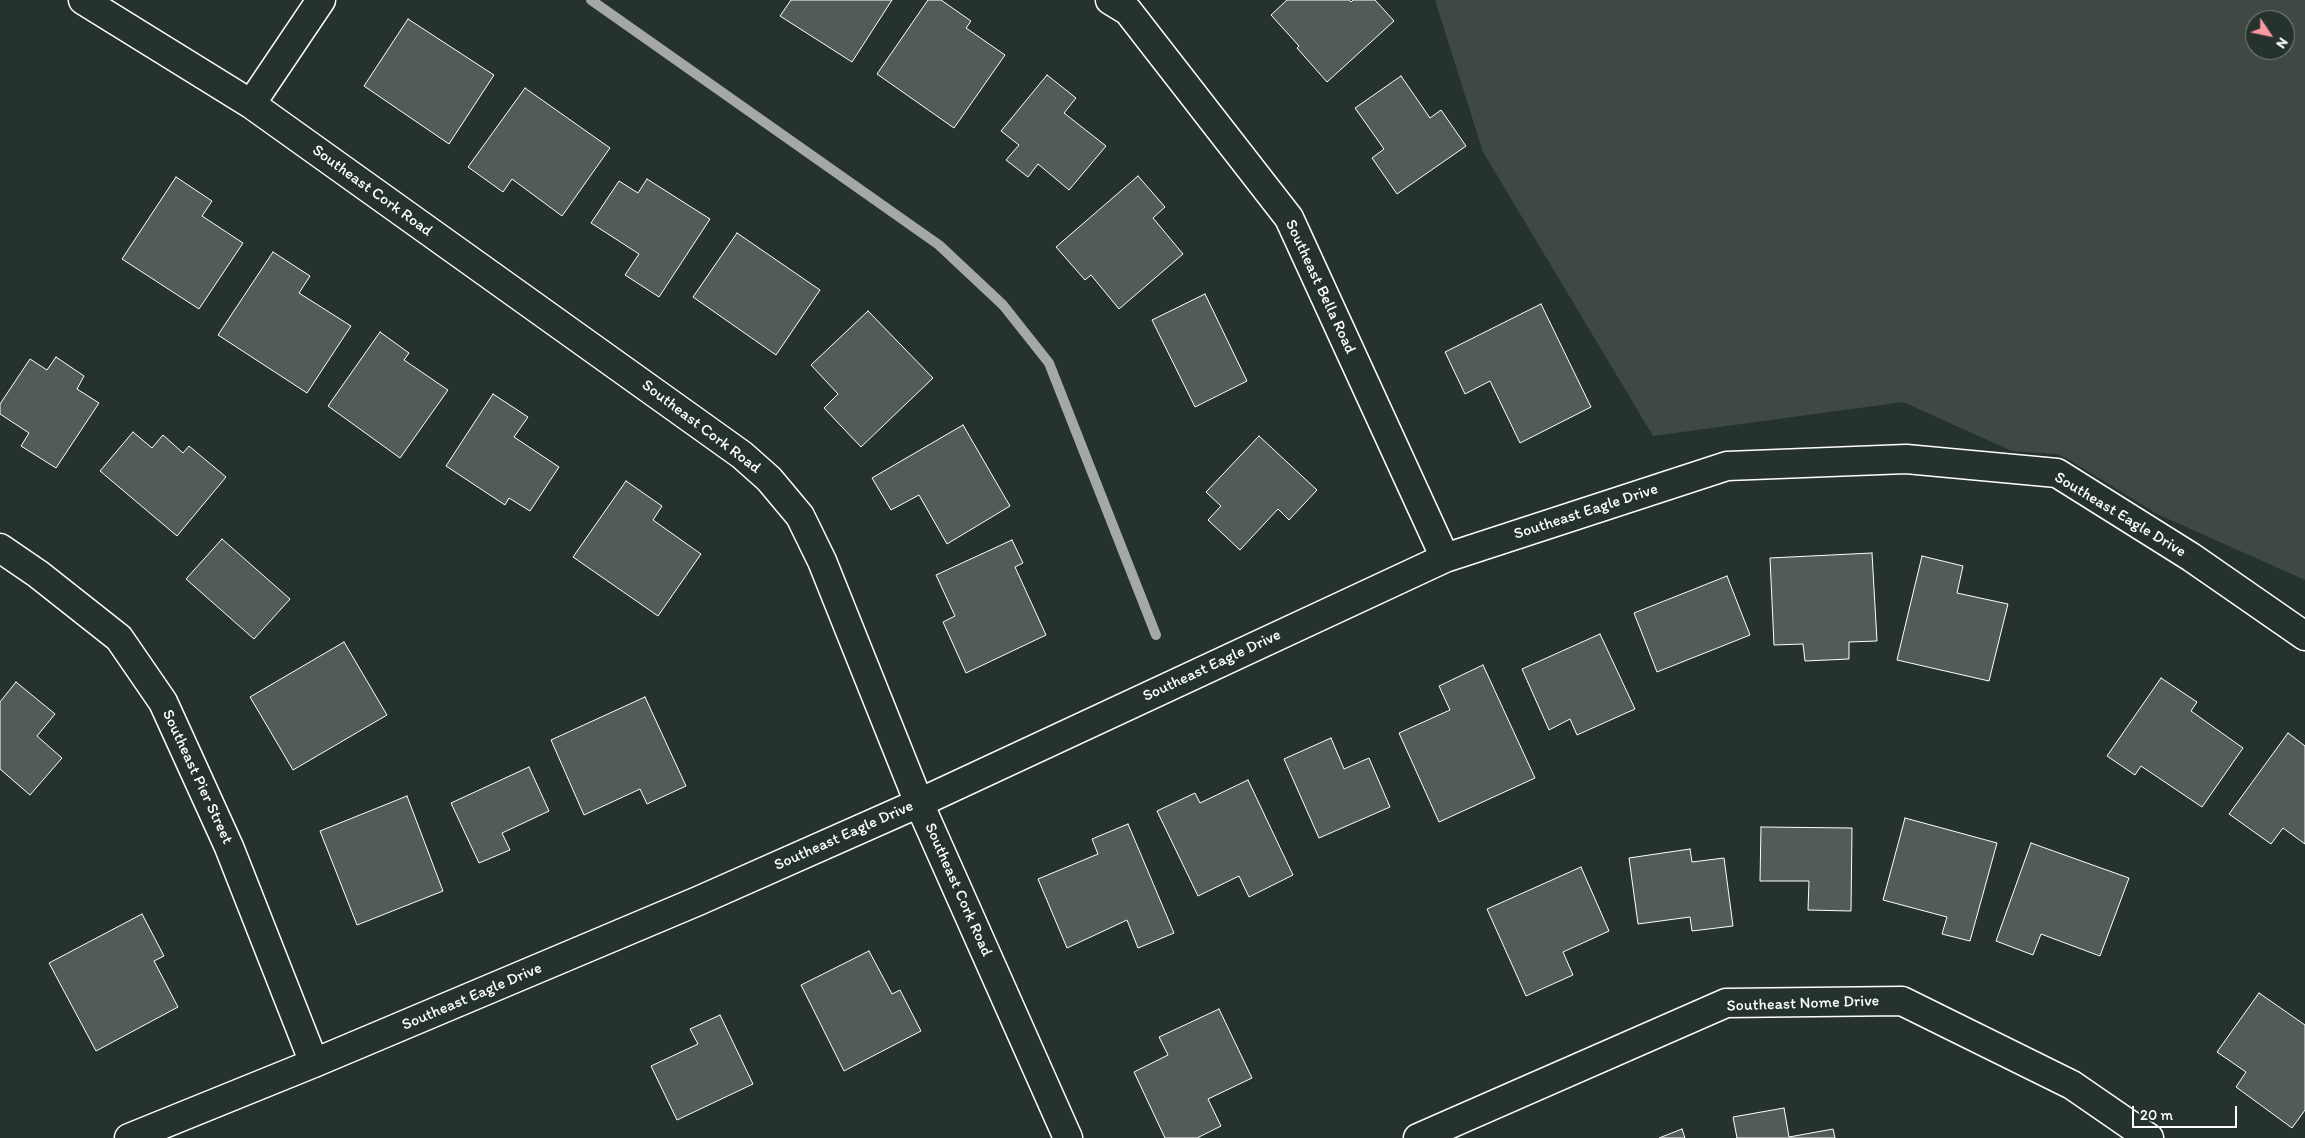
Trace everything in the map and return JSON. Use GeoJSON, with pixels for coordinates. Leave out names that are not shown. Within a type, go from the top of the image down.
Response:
{"type":"FeatureCollection","features":[{"type":"Feature","properties":{"kind":"street","name":"Southeast Cork Road"},"geometry":{"type":"LineString","coordinates":[[83,0],[252,104],[742,455],[769,479],[800,516],[822,561],[919,802],[1068,1138]]}},
{"type":"Feature","properties":{"kind":"street"},"geometry":{"type":"LineString","coordinates":[[252,104],[321,0]]}},
{"type":"Feature","properties":{"kind":"street","name":"Southeast Bella Road"},"geometry":{"type":"LineString","coordinates":[[1110,0],[1128,11],[1289,218],[1445,558]]}},
{"type":"Feature","properties":{"kind":"street","name":"Southeast Eagle Drive"},"geometry":{"type":"LineString","coordinates":[[129,1138],[314,1063],[698,901],[919,802],[1445,558],[1727,466],[1916,460],[2057,473],[2191,557],[2305,636]]}},
{"type":"Feature","properties":{"kind":"street","name":"Southeast Pier Street"},"geometry":{"type":"LineString","coordinates":[[0,548],[38,574],[119,638],[163,702],[229,847],[314,1063]]}},
{"type":"Feature","properties":{"kind":"street","name":"Southeast Nome Drive"},"geometry":{"type":"LineString","coordinates":[[1418,1138],[1726,1003],[1902,1001],[2072,1085],[2149,1138]]}},
{"type":"Feature","properties":{"kind":"shaded area"},"geometry":{"type":"Polygon","coordinates":[[[1435,0],[2305,0],[2305,580],[2157,514],[2057,454],[2012,451],[1903,402],[1653,436],[1483,152],[1435,0]]]}},
{"type":"Feature","properties":{"kind":"building"},"geometry":{"type":"Polygon","coordinates":[[[791,0],[892,0],[852,62],[780,16],[791,0]]]}},
{"type":"Feature","properties":{"kind":"building"},"geometry":{"type":"Polygon","coordinates":[[[928,0],[941,0],[971,21],[966,28],[1005,55],[954,128],[877,74],[928,0]]]}},
{"type":"Feature","properties":{"kind":"building"},"geometry":{"type":"Polygon","coordinates":[[[1287,0],[1349,0],[1351,2],[1353,0],[1375,0],[1394,21],[1327,82],[1297,48],[1299,46],[1271,15],[1287,0]]]}},
{"type":"Feature","properties":{"kind":"building"},"geometry":{"type":"Polygon","coordinates":[[[408,19],[494,75],[449,144],[364,86],[408,19]]]}},
{"type":"Feature","properties":{"kind":"building"},"geometry":{"type":"Polygon","coordinates":[[[1047,75],[1076,98],[1064,113],[1106,146],[1069,190],[1038,164],[1028,177],[1006,160],[1019,145],[1001,131],[1047,75]]]}},
{"type":"Feature","properties":{"kind":"building"},"geometry":{"type":"Polygon","coordinates":[[[1401,76],[1430,118],[1441,110],[1466,146],[1397,194],[1372,158],[1384,149],[1355,108],[1401,76]]]}},
{"type":"Feature","properties":{"kind":"building"},"geometry":{"type":"Polygon","coordinates":[[[525,88],[610,148],[562,216],[512,179],[503,192],[468,167],[525,88]]]}},
{"type":"Feature","properties":{"kind":"building"},"geometry":{"type":"Polygon","coordinates":[[[1138,176],[1165,207],[1153,218],[1183,254],[1119,309],[1091,275],[1085,280],[1056,247],[1138,176]]]}},
{"type":"Feature","properties":{"kind":"building"},"geometry":{"type":"Polygon","coordinates":[[[176,177],[212,201],[202,216],[243,243],[199,309],[122,259],[176,177]]]}},
{"type":"Feature","properties":{"kind":"building"},"geometry":{"type":"Polygon","coordinates":[[[647,179],[710,219],[659,297],[625,275],[639,254],[591,223],[619,181],[638,193],[647,179]]]}},
{"type":"Feature","properties":{"kind":"building"},"geometry":{"type":"Polygon","coordinates":[[[737,233],[820,290],[776,355],[693,297],[737,233]]]}},
{"type":"Feature","properties":{"kind":"building"},"geometry":{"type":"Polygon","coordinates":[[[273,252],[310,276],[299,293],[351,326],[307,393],[218,335],[273,252]]]}},
{"type":"Feature","properties":{"kind":"building"},"geometry":{"type":"Polygon","coordinates":[[[1205,294],[1247,381],[1195,407],[1152,320],[1205,294]]]}},
{"type":"Feature","properties":{"kind":"building"},"geometry":{"type":"Polygon","coordinates":[[[1541,304],[1591,407],[1520,443],[1490,381],[1465,394],[1445,352],[1541,304]]]}},
{"type":"Feature","properties":{"kind":"building"},"geometry":{"type":"Polygon","coordinates":[[[868,311],[933,378],[861,447],[824,408],[838,394],[811,365],[868,311]]]}},
{"type":"Feature","properties":{"kind":"building"},"geometry":{"type":"Polygon","coordinates":[[[380,332],[409,353],[404,360],[448,390],[400,458],[328,406],[380,332]]]}},
{"type":"Feature","properties":{"kind":"building"},"geometry":{"type":"Polygon","coordinates":[[[56,357],[84,376],[77,389],[99,403],[56,468],[21,446],[29,433],[0,414],[0,404],[30,359],[47,370],[56,357]]]}},
{"type":"Feature","properties":{"kind":"building"},"geometry":{"type":"Polygon","coordinates":[[[493,394],[528,417],[514,437],[559,467],[530,511],[509,498],[505,505],[446,466],[493,394]]]}},
{"type":"Feature","properties":{"kind":"building"},"geometry":{"type":"Polygon","coordinates":[[[963,425],[1010,506],[947,544],[919,495],[891,510],[872,478],[963,425]]]}},
{"type":"Feature","properties":{"kind":"building"},"geometry":{"type":"Polygon","coordinates":[[[133,432],[152,448],[163,435],[183,453],[189,446],[226,477],[177,536],[100,471],[133,432]]]}},
{"type":"Feature","properties":{"kind":"building"},"geometry":{"type":"Polygon","coordinates":[[[1259,436],[1317,490],[1289,520],[1278,509],[1240,550],[1208,520],[1221,506],[1206,492],[1259,436]]]}},
{"type":"Feature","properties":{"kind":"building"},"geometry":{"type":"Polygon","coordinates":[[[626,481],[662,506],[653,520],[701,554],[658,616],[573,557],[626,481]]]}},
{"type":"Feature","properties":{"kind":"building"},"geometry":{"type":"Polygon","coordinates":[[[222,539],[290,599],[254,639],[186,579],[222,539]]]}},
{"type":"Feature","properties":{"kind":"building"},"geometry":{"type":"Polygon","coordinates":[[[1012,540],[1023,563],[1015,567],[1046,635],[966,673],[943,622],[955,616],[936,575],[1012,540]]]}},
{"type":"Feature","properties":{"kind":"building"},"geometry":{"type":"Polygon","coordinates":[[[1872,553],[1877,641],[1849,642],[1849,659],[1805,661],[1803,644],[1774,645],[1770,558],[1872,553]]]}},
{"type":"Feature","properties":{"kind":"building"},"geometry":{"type":"Polygon","coordinates":[[[1922,556],[1963,566],[1957,593],[2008,604],[1989,681],[1897,660],[1922,556]]]}},
{"type":"Feature","properties":{"kind":"building"},"geometry":{"type":"Polygon","coordinates":[[[1727,576],[1750,635],[1657,672],[1634,613],[1727,576]]]}},
{"type":"Feature","properties":{"kind":"building"},"geometry":{"type":"Polygon","coordinates":[[[1600,634],[1635,709],[1577,735],[1570,719],[1549,730],[1522,669],[1600,634]]]}},
{"type":"Feature","properties":{"kind":"building"},"geometry":{"type":"Polygon","coordinates":[[[344,642],[387,715],[293,770],[250,697],[344,642]]]}},
{"type":"Feature","properties":{"kind":"building"},"geometry":{"type":"Polygon","coordinates":[[[1483,665],[1535,778],[1439,822],[1399,733],[1450,710],[1439,686],[1483,665]]]}},
{"type":"Feature","properties":{"kind":"building"},"geometry":{"type":"Polygon","coordinates":[[[2161,678],[2197,702],[2191,711],[2243,748],[2202,807],[2141,766],[2135,775],[2107,756],[2161,678]]]}},
{"type":"Feature","properties":{"kind":"building"},"geometry":{"type":"Polygon","coordinates":[[[16,682],[55,714],[37,736],[62,758],[30,795],[0,769],[0,702],[16,682]]]}},
{"type":"Feature","properties":{"kind":"building"},"geometry":{"type":"Polygon","coordinates":[[[645,697],[686,786],[647,804],[640,789],[584,815],[551,740],[645,697]]]}},
{"type":"Feature","properties":{"kind":"building"},"geometry":{"type":"Polygon","coordinates":[[[2288,733],[2305,746],[2305,844],[2283,828],[2271,844],[2229,814],[2288,733]]]}},
{"type":"Feature","properties":{"kind":"building"},"geometry":{"type":"Polygon","coordinates":[[[1331,738],[1344,769],[1369,758],[1390,807],[1319,838],[1284,759],[1331,738]]]}},
{"type":"Feature","properties":{"kind":"building"},"geometry":{"type":"Polygon","coordinates":[[[529,767],[549,811],[502,833],[510,850],[479,863],[451,803],[529,767]]]}},
{"type":"Feature","properties":{"kind":"building"},"geometry":{"type":"Polygon","coordinates":[[[1248,780],[1293,875],[1249,897],[1239,876],[1198,896],[1157,811],[1195,793],[1200,803],[1248,780]]]}},
{"type":"Feature","properties":{"kind":"building"},"geometry":{"type":"Polygon","coordinates":[[[407,796],[443,891],[357,925],[320,831],[407,796]]]}},
{"type":"Feature","properties":{"kind":"building"},"geometry":{"type":"Polygon","coordinates":[[[1905,818],[1997,843],[1970,941],[1942,934],[1947,917],[1883,900],[1905,818]]]}},
{"type":"Feature","properties":{"kind":"building"},"geometry":{"type":"Polygon","coordinates":[[[1128,824],[1174,933],[1138,948],[1127,920],[1067,948],[1038,879],[1098,854],[1092,839],[1128,824]]]}},
{"type":"Feature","properties":{"kind":"building"},"geometry":{"type":"Polygon","coordinates":[[[1761,827],[1852,828],[1851,911],[1808,910],[1809,881],[1760,881],[1761,827]]]}},
{"type":"Feature","properties":{"kind":"building"},"geometry":{"type":"Polygon","coordinates":[[[2031,843],[2129,878],[2100,956],[2041,934],[2033,955],[1996,941],[2031,843]]]}},
{"type":"Feature","properties":{"kind":"building"},"geometry":{"type":"Polygon","coordinates":[[[1690,849],[1692,862],[1724,858],[1733,926],[1692,931],[1690,917],[1638,924],[1629,858],[1690,849]]]}},
{"type":"Feature","properties":{"kind":"building"},"geometry":{"type":"Polygon","coordinates":[[[1581,867],[1609,931],[1563,952],[1573,975],[1526,996],[1487,909],[1581,867]]]}},
{"type":"Feature","properties":{"kind":"building"},"geometry":{"type":"Polygon","coordinates":[[[142,914],[164,956],[154,961],[178,1007],[96,1051],[49,963],[142,914]]]}},
{"type":"Feature","properties":{"kind":"building"},"geometry":{"type":"Polygon","coordinates":[[[869,951],[892,994],[900,990],[921,1031],[844,1071],[801,985],[869,951]]]}},
{"type":"Feature","properties":{"kind":"building"},"geometry":{"type":"Polygon","coordinates":[[[2259,993],[2305,1025],[2305,1110],[2292,1128],[2236,1087],[2246,1072],[2217,1052],[2259,993]]]}},
{"type":"Feature","properties":{"kind":"building"},"geometry":{"type":"Polygon","coordinates":[[[1219,1009],[1252,1078],[1208,1099],[1221,1126],[1197,1138],[1165,1138],[1134,1072],[1168,1055],[1159,1037],[1219,1009]]]}},
{"type":"Feature","properties":{"kind":"building"},"geometry":{"type":"Polygon","coordinates":[[[720,1015],[753,1084],[677,1120],[651,1066],[698,1044],[690,1029],[720,1015]]]}},
{"type":"Feature","properties":{"kind":"building"},"geometry":{"type":"Polygon","coordinates":[[[1784,1108],[1789,1137],[1833,1129],[1835,1138],[1737,1138],[1733,1117],[1784,1108]]]}},
{"type":"Feature","properties":{"kind":"building"},"geometry":{"type":"Polygon","coordinates":[[[1682,1129],[1685,1138],[1659,1138],[1682,1129]]]}},
{"type":"Feature","properties":{"kind":"waterway"},"geometry":{"type":"LineString","coordinates":[[591,0],[939,245],[1003,305],[1049,363],[1156,635]]}}]}
